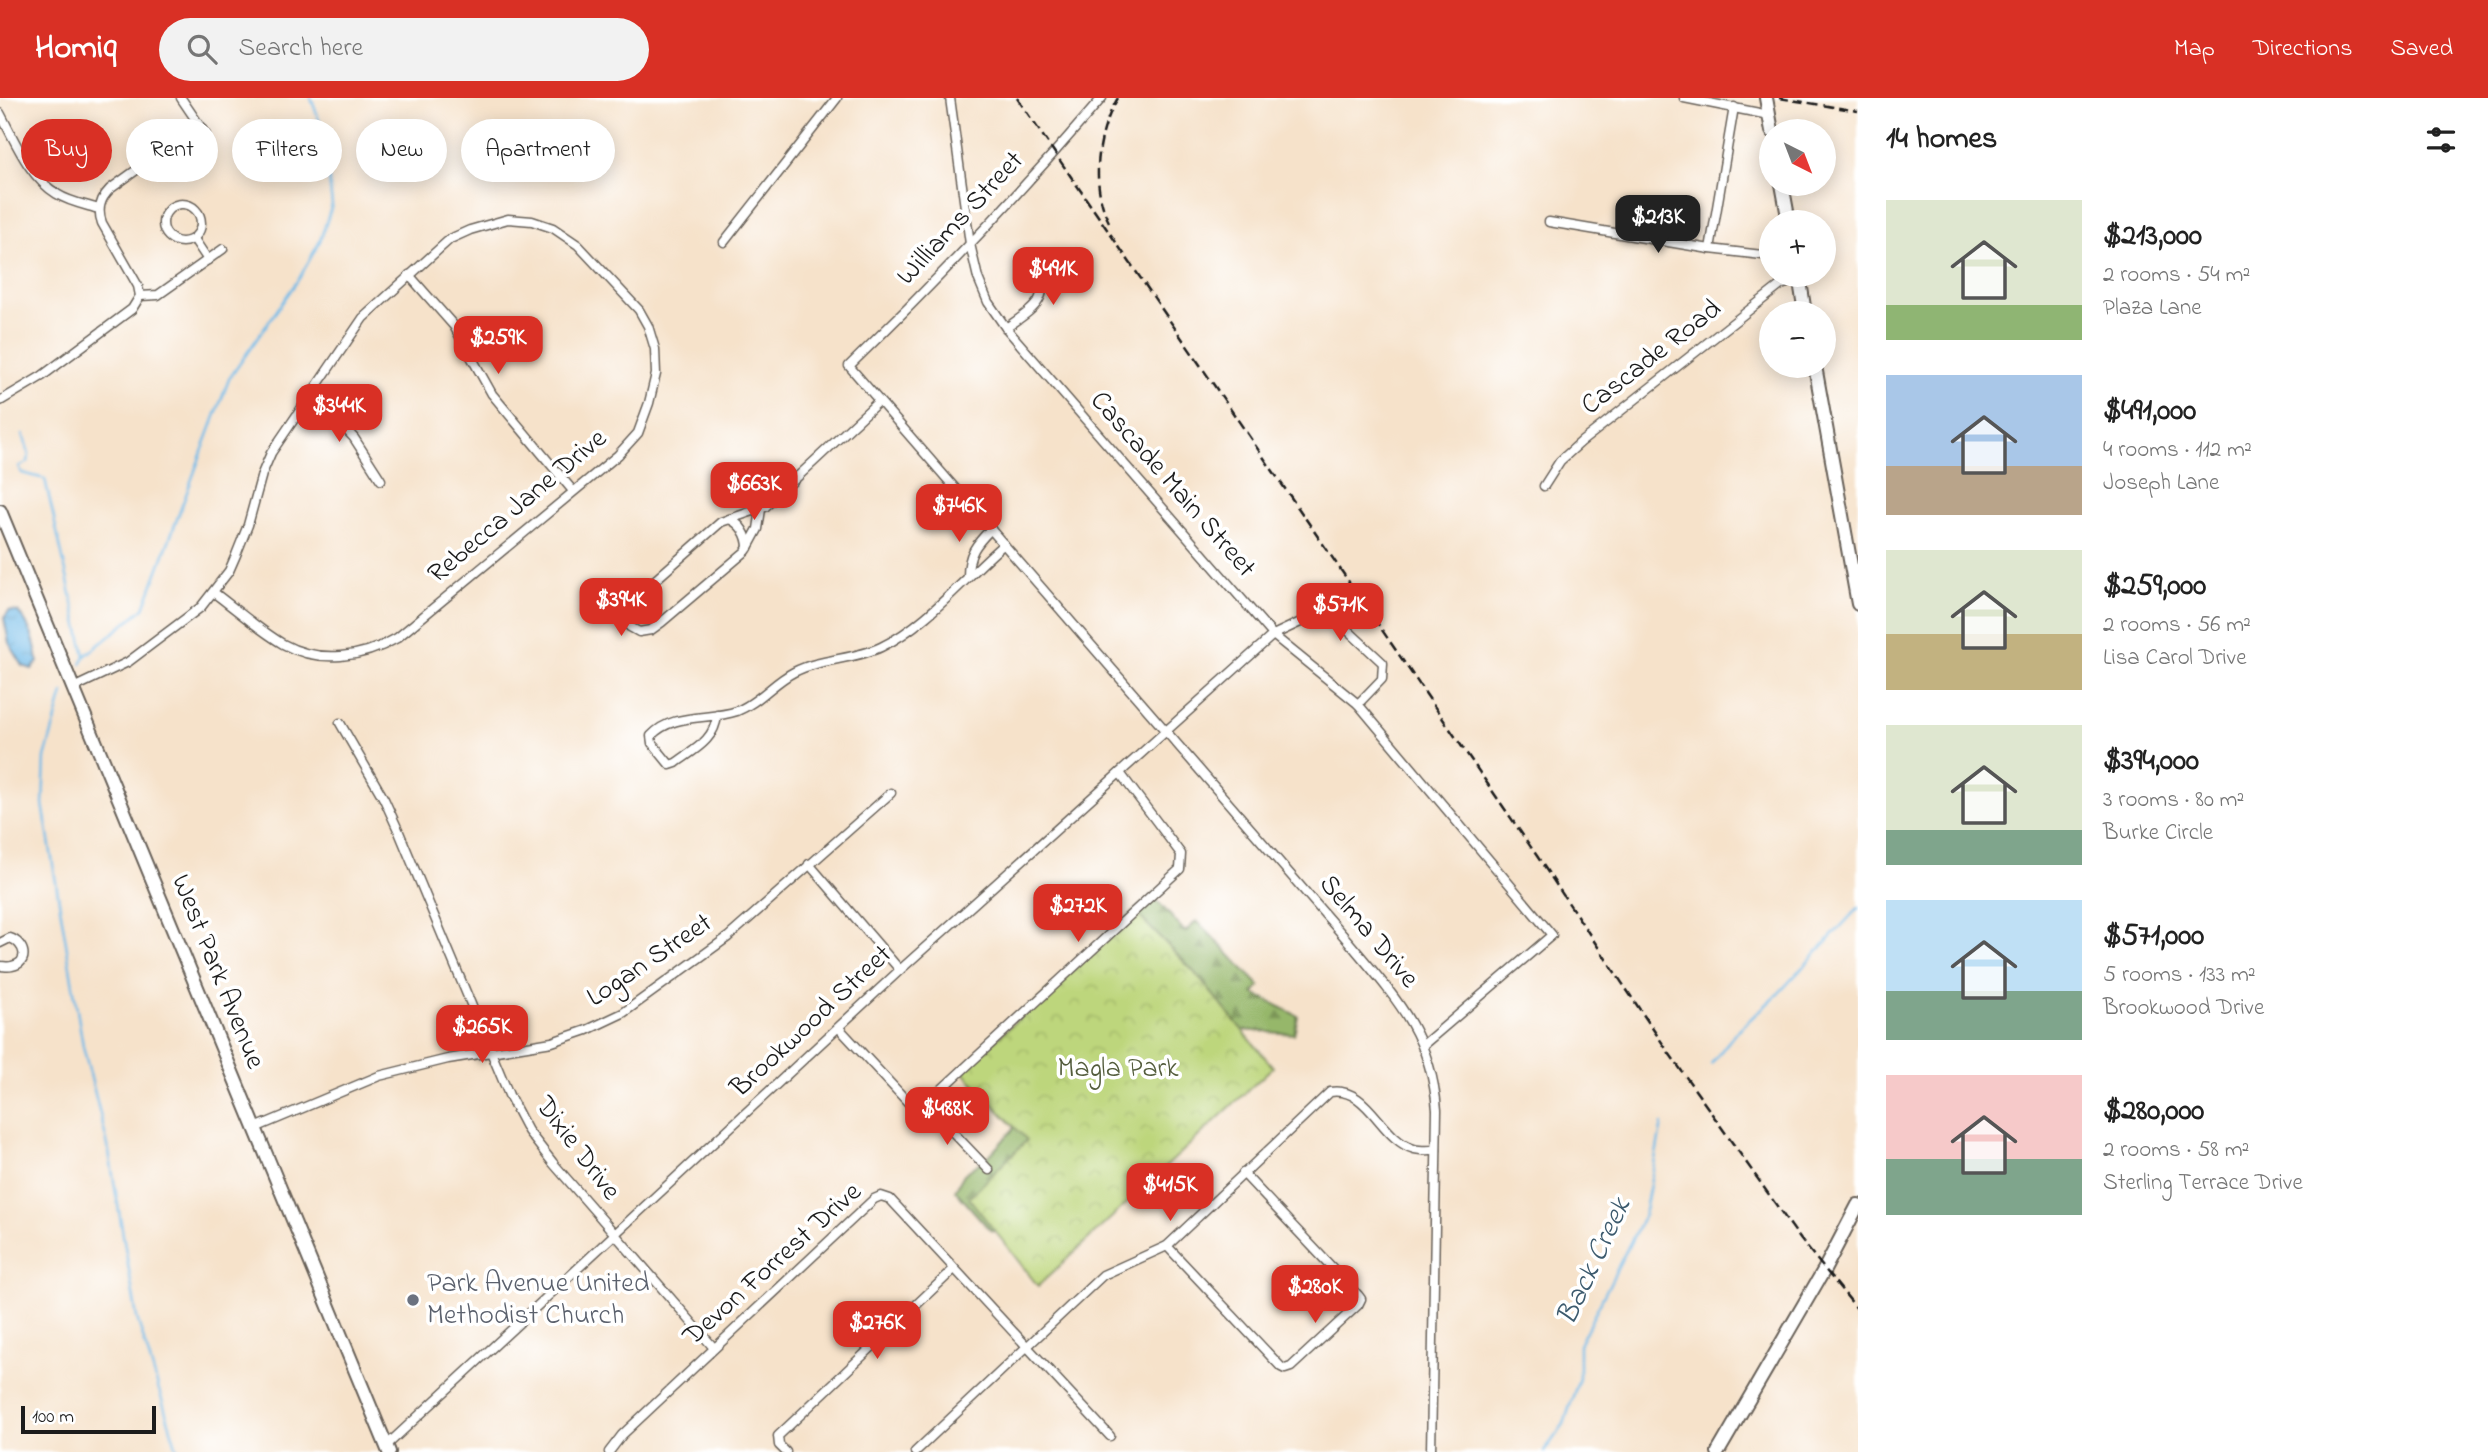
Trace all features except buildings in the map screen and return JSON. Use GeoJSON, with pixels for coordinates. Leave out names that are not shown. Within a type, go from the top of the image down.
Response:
{"type":"FeatureCollection","features":[{"type":"Feature","properties":{"kind":"main road"},"geometry":{"type":"LineString","coordinates":[[1766,98],[1770,119]]}},
{"type":"Feature","properties":{"kind":"main road"},"geometry":{"type":"LineString","coordinates":[[1817,378],[1858,604]]}},
{"type":"Feature","properties":{"kind":"main road","name":"West Park Avenue"},"geometry":{"type":"LineString","coordinates":[[0,511],[388,1449]]}},
{"type":"Feature","properties":{"kind":"main road"},"geometry":{"type":"LineString","coordinates":[[1718,1452],[1819,1279],[1858,1205]]}},
{"type":"Feature","properties":{"kind":"street"},"geometry":{"type":"LineString","coordinates":[[181,98],[195,119]]}},
{"type":"Feature","properties":{"kind":"street"},"geometry":{"type":"LineString","coordinates":[[724,242],[837,98]]}},
{"type":"Feature","properties":{"kind":"street","name":"Cascade Main Street"},"geometry":{"type":"LineString","coordinates":[[950,98],[970,244],[978,278],[988,302],[1006,328],[1273,635],[1359,704],[1552,935],[1423,1045]]}},
{"type":"Feature","properties":{"kind":"street","name":"Williams Street"},"geometry":{"type":"LineString","coordinates":[[849,366],[970,244],[1055,153],[1101,98]]}},
{"type":"Feature","properties":{"kind":"street"},"geometry":{"type":"LineString","coordinates":[[1684,98],[1769,115]]}},
{"type":"Feature","properties":{"kind":"street"},"geometry":{"type":"LineString","coordinates":[[1710,249],[1734,107]]}},
{"type":"Feature","properties":{"kind":"street"},"geometry":{"type":"LineString","coordinates":[[0,114],[40,181],[58,195],[99,209]]}},
{"type":"Feature","properties":{"kind":"street"},"geometry":{"type":"LineString","coordinates":[[126,177],[104,195],[99,209],[102,223],[133,275],[140,296]]}},
{"type":"Feature","properties":{"kind":"street"},"geometry":{"type":"LineString","coordinates":[[190,205],[199,212],[201,229],[194,239],[177,242],[165,231],[163,219],[173,206],[190,205]]}},
{"type":"Feature","properties":{"kind":"street","name":"Rebecca Jane Drive"},"geometry":{"type":"LineString","coordinates":[[73,688],[128,662],[201,607],[213,593],[229,570],[243,541],[262,474],[271,453],[307,399],[363,318],[450,239],[508,219],[532,221],[553,228],[579,245],[639,310],[648,326],[655,349],[656,374],[638,433],[618,455],[397,638],[360,654],[334,656],[308,653],[284,644],[213,593]]}},
{"type":"Feature","properties":{"kind":"street"},"geometry":{"type":"LineString","coordinates":[[1549,222],[1759,255]]}},
{"type":"Feature","properties":{"kind":"street"},"geometry":{"type":"LineString","coordinates":[[194,239],[208,260]]}},
{"type":"Feature","properties":{"kind":"street"},"geometry":{"type":"LineString","coordinates":[[140,296],[158,295],[223,249]]}},
{"type":"Feature","properties":{"kind":"street"},"geometry":{"type":"LineString","coordinates":[[1006,328],[1041,300],[1043,277],[1037,262]]}},
{"type":"Feature","properties":{"kind":"street"},"geometry":{"type":"LineString","coordinates":[[409,275],[454,327],[492,394],[573,491]]}},
{"type":"Feature","properties":{"kind":"street","name":"Cascade Road"},"geometry":{"type":"LineString","coordinates":[[1544,486],[1560,461],[1581,442],[1778,287]]}},
{"type":"Feature","properties":{"kind":"street"},"geometry":{"type":"LineString","coordinates":[[0,401],[42,376],[127,314],[140,296]]}},
{"type":"Feature","properties":{"kind":"street","name":"Selma Drive"},"geometry":{"type":"LineString","coordinates":[[849,366],[1391,992],[1407,1014],[1423,1045],[1435,1085],[1431,1452]]}},
{"type":"Feature","properties":{"kind":"street"},"geometry":{"type":"LineString","coordinates":[[307,399],[337,420],[355,438],[381,480]]}},
{"type":"Feature","properties":{"kind":"street"},"geometry":{"type":"LineString","coordinates":[[761,509],[757,532],[748,548],[651,630],[635,631],[623,620],[621,614],[628,604],[720,522],[761,509],[879,401]]}},
{"type":"Feature","properties":{"kind":"street"},"geometry":{"type":"LineString","coordinates":[[729,519],[736,522],[743,531],[748,548]]}},
{"type":"Feature","properties":{"kind":"street"},"geometry":{"type":"LineString","coordinates":[[968,576],[971,552],[991,529]]}},
{"type":"Feature","properties":{"kind":"street"},"geometry":{"type":"LineString","coordinates":[[717,715],[716,728],[710,738],[676,763],[670,765],[652,743],[652,736],[660,727],[677,720],[738,710],[792,673],[808,666],[863,654],[882,646],[913,626],[1004,544]]}},
{"type":"Feature","properties":{"kind":"street","name":"Brookwood Street"},"geometry":{"type":"LineString","coordinates":[[388,1449],[900,970],[1273,635],[1326,610],[1383,663],[1382,679],[1359,704]]}},
{"type":"Feature","properties":{"kind":"street","name":"Dixie Drive"},"geometry":{"type":"LineString","coordinates":[[340,723],[389,810],[509,1095],[528,1131],[714,1349]]}},
{"type":"Feature","properties":{"kind":"street"},"geometry":{"type":"LineString","coordinates":[[839,1028],[917,1112],[926,1104],[1180,869],[1181,855],[1120,773]]}},
{"type":"Feature","properties":{"kind":"street","name":"Logan Street"},"geometry":{"type":"LineString","coordinates":[[255,1128],[379,1076],[422,1064],[552,1042],[587,1030],[623,1013],[728,937],[891,793]]}},
{"type":"Feature","properties":{"kind":"street"},"geometry":{"type":"LineString","coordinates":[[809,864],[900,970]]}},
{"type":"Feature","properties":{"kind":"street"},"geometry":{"type":"LineString","coordinates":[[0,943],[10,938],[18,940],[23,948],[23,956],[12,967],[0,966]]}},
{"type":"Feature","properties":{"kind":"street"},"geometry":{"type":"LineString","coordinates":[[915,1452],[1103,1275],[1167,1246],[1330,1092],[1339,1091],[1354,1096],[1390,1132],[1412,1149],[1436,1150]]}},
{"type":"Feature","properties":{"kind":"street"},"geometry":{"type":"LineString","coordinates":[[926,1104],[989,1170]]}},
{"type":"Feature","properties":{"kind":"street"},"geometry":{"type":"LineString","coordinates":[[1167,1246],[1285,1369],[1291,1367],[1358,1305],[1361,1299],[1358,1294],[1243,1173]]}},
{"type":"Feature","properties":{"kind":"street","name":"Devon Forrest Drive"},"geometry":{"type":"LineString","coordinates":[[609,1452],[622,1435],[880,1196],[890,1199],[1110,1436]]}},
{"type":"Feature","properties":{"kind":"street"},"geometry":{"type":"LineString","coordinates":[[786,1452],[779,1445],[778,1436],[954,1269]]}},
{"type":"Feature","properties":{"kind":"green space"},"geometry":{"type":"Polygon","coordinates":[[[1152,895],[1185,932],[1197,921],[1260,986],[1253,993],[1298,1016],[1294,1034],[1242,1030],[1194,972],[1134,911],[1152,895]]]}},
{"type":"Feature","properties":{"kind":"green space","name":"Magla Park"},"geometry":{"type":"Polygon","coordinates":[[[1134,911],[1194,972],[1273,1067],[1038,1286],[969,1198],[1027,1140],[962,1071],[1134,911]]]}},
{"type":"Feature","properties":{"kind":"green space"},"geometry":{"type":"Polygon","coordinates":[[[1018,1124],[1044,1152],[1003,1233],[990,1230],[955,1190],[964,1174],[988,1157],[1018,1124]]]}},
{"type":"Feature","properties":{"kind":"water"},"geometry":{"type":"Polygon","coordinates":[[[9,611],[18,612],[32,635],[38,662],[32,669],[23,666],[9,643],[4,618],[9,611]]]}},
{"type":"Feature","properties":{"kind":"waterway"},"geometry":{"type":"LineString","coordinates":[[81,664],[85,656],[144,608],[229,379],[300,277],[320,241],[332,205],[323,131],[311,98]]}},
{"type":"Feature","properties":{"kind":"waterway"},"geometry":{"type":"LineString","coordinates":[[23,434],[29,454],[28,462],[19,467],[22,473],[45,479],[85,656]]}},
{"type":"Feature","properties":{"kind":"waterway"},"geometry":{"type":"LineString","coordinates":[[63,693],[45,758],[43,804],[83,1046],[108,1146],[137,1318],[178,1452]]}},
{"type":"Feature","properties":{"kind":"waterway","name":"Back Creek"},"geometry":{"type":"LineString","coordinates":[[1711,1064],[1736,1032],[1778,994],[1858,908]]}},
{"type":"Feature","properties":{"kind":"waterway","name":"Back Creek"},"geometry":{"type":"LineString","coordinates":[[1544,1452],[1564,1424],[1579,1378],[1579,1345],[1644,1215],[1662,1124]]}},
{"type":"Feature","properties":{"kind":"railway"},"geometry":{"type":"LineString","coordinates":[[1017,98],[1669,1053],[1801,1240],[1858,1310]]}},
{"type":"Feature","properties":{"kind":"railway"},"geometry":{"type":"LineString","coordinates":[[1109,222],[1099,192],[1098,159],[1105,127],[1118,98]]}},
{"type":"Feature","properties":{"kind":"railway"},"geometry":{"type":"LineString","coordinates":[[1779,98],[1858,111]]}},
{"type":"Feature","properties":{"kind":"place","name":"Park Avenue United Methodist Church"},"geometry":{"type":"Point","coordinates":[413,1300]}}]}
